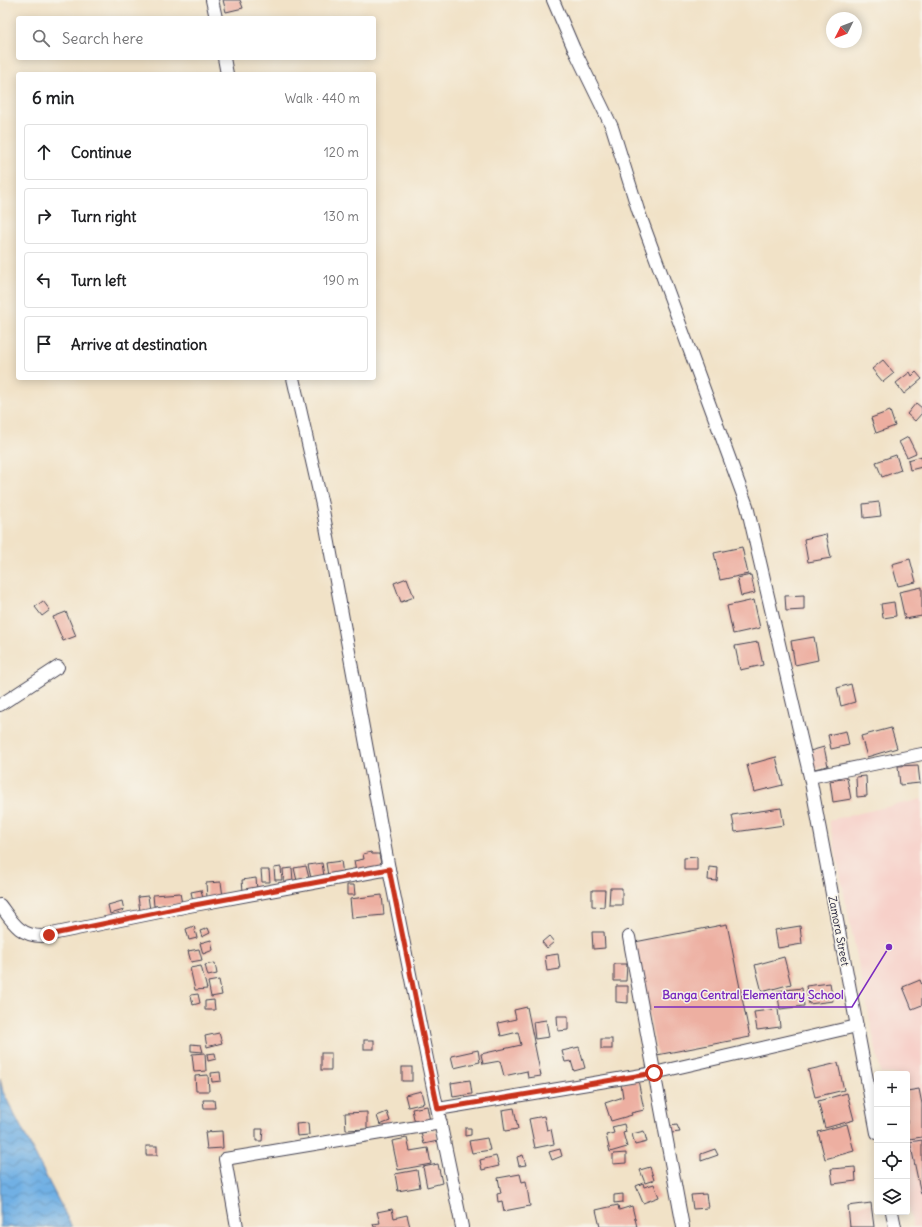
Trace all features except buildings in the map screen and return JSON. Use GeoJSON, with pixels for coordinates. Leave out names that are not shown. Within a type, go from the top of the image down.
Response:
{"type":"FeatureCollection","features":[{"type":"Feature","properties":{"kind":"street"},"geometry":{"type":"LineString","coordinates":[[212,0],[216,16]]}},
{"type":"Feature","properties":{"kind":"street","name":"Zamora Street"},"geometry":{"type":"LineString","coordinates":[[553,0],[574,49],[612,127],[648,238],[747,506],[810,777],[874,1117]]}},
{"type":"Feature","properties":{"kind":"street"},"geometry":{"type":"LineString","coordinates":[[224,60],[227,72]]}},
{"type":"Feature","properties":{"kind":"street"},"geometry":{"type":"LineString","coordinates":[[293,380],[322,506],[389,869],[462,1227]]}},
{"type":"Feature","properties":{"kind":"street"},"geometry":{"type":"LineString","coordinates":[[0,705],[58,667]]}},
{"type":"Feature","properties":{"kind":"street"},"geometry":{"type":"LineString","coordinates":[[810,777],[922,754]]}},
{"type":"Feature","properties":{"kind":"street"},"geometry":{"type":"LineString","coordinates":[[0,905],[19,929],[30,934],[42,936],[189,906],[389,869]]}},
{"type":"Feature","properties":{"kind":"street"},"geometry":{"type":"LineString","coordinates":[[629,937],[683,1227]]}},
{"type":"Feature","properties":{"kind":"street"},"geometry":{"type":"LineString","coordinates":[[438,1109],[654,1073],[857,1026]]}},
{"type":"Feature","properties":{"kind":"street"},"geometry":{"type":"LineString","coordinates":[[237,1227],[225,1159],[441,1123]]}},
{"type":"Feature","properties":{"kind":"street"},"geometry":{"type":"LineString","coordinates":[[893,1215],[895,1227]]}},
{"type":"Feature","properties":{"kind":"shaded area"},"geometry":{"type":"Polygon","coordinates":[[[922,799],[922,1227],[913,1227],[910,1214],[910,1071],[880,1071],[829,820],[922,799]]]}},
{"type":"Feature","properties":{"kind":"water"},"geometry":{"type":"Polygon","coordinates":[[[0,1078],[3,1092],[72,1227],[0,1227],[0,1078]]]}},
{"type":"Feature","properties":{"kind":"place","name":"Banga Central Elementary School"},"geometry":{"type":"Point","coordinates":[889,947]}},
{"type":"Feature","properties":{"kind":"route"},"geometry":{"type":"LineString","coordinates":[[49,935],[189,906],[389,869],[438,1109],[654,1073]]}}]}
